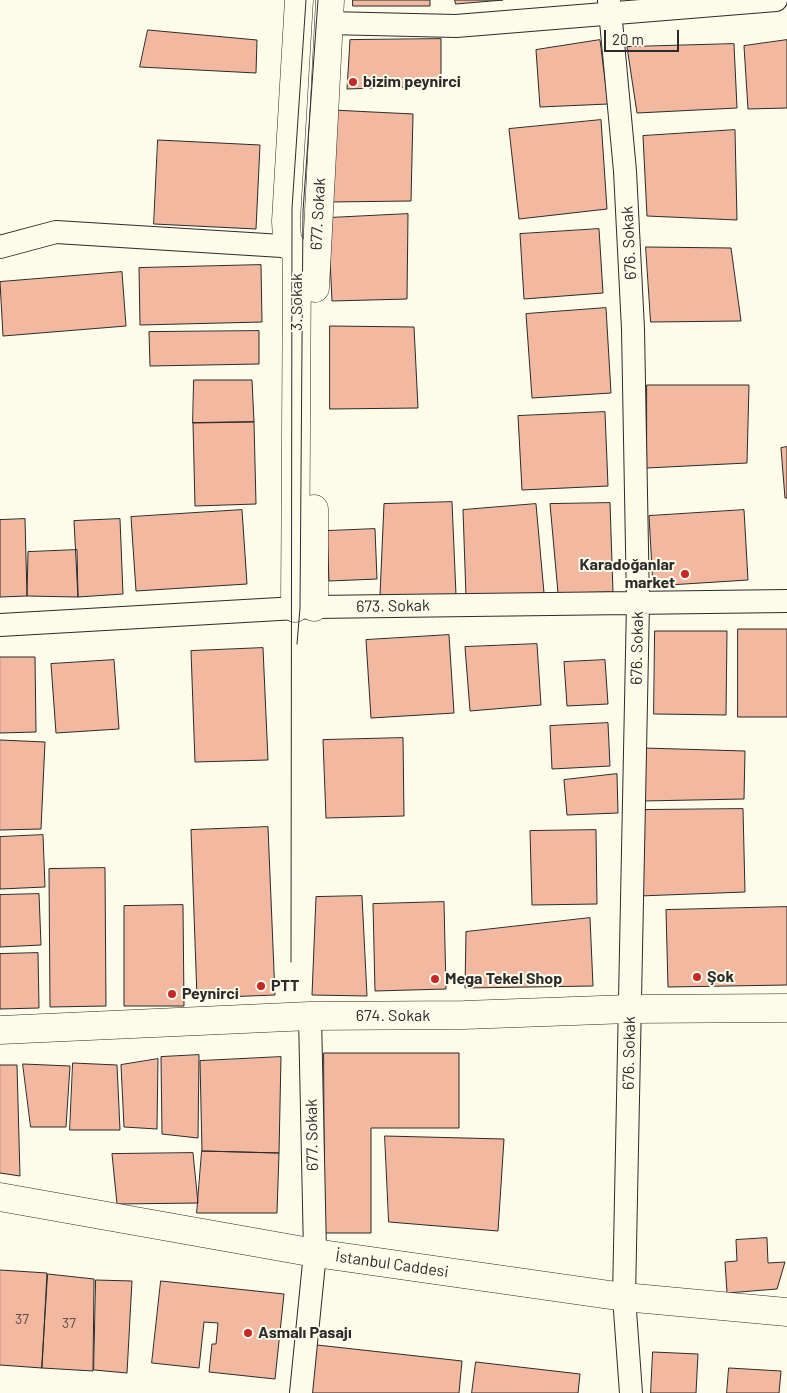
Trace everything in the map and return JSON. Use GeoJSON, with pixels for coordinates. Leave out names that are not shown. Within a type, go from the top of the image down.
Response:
{"type":"FeatureCollection","features":[{"type":"Feature","properties":{"kind":"main road","name":"3. Sokak"},"geometry":{"type":"LineString","coordinates":[[299,0],[286,221],[303,252],[297,256],[297,266],[304,608]]}},
{"type":"Feature","properties":{"kind":"main road","name":"677. Sokak"},"geometry":{"type":"LineString","coordinates":[[303,252],[329,11]]}},
{"type":"Feature","properties":{"kind":"main road","name":"674. Sokak"},"geometry":{"type":"LineString","coordinates":[[0,1030],[310,1016],[464,1015],[629,1009],[787,1008]]}},
{"type":"Feature","properties":{"kind":"main road","name":"İstanbul Caddesi"},"geometry":{"type":"LineString","coordinates":[[0,1196],[315,1253],[624,1297],[787,1312]]}},
{"type":"Feature","properties":{"kind":"street"},"geometry":{"type":"LineString","coordinates":[[329,11],[456,26],[611,7],[776,0]]}},
{"type":"Feature","properties":{"kind":"street","name":"676. Sokak"},"geometry":{"type":"LineString","coordinates":[[611,7],[625,171],[633,329],[638,603],[624,1297],[631,1393]]}},
{"type":"Feature","properties":{"kind":"street"},"geometry":{"type":"LineString","coordinates":[[0,247],[56,232],[282,246],[303,252]]}},
{"type":"Feature","properties":{"kind":"street","name":"673. Sokak"},"geometry":{"type":"LineString","coordinates":[[0,625],[304,608],[787,601]]}},
{"type":"Feature","properties":{"kind":"street","name":"677. Sokak"},"geometry":{"type":"LineString","coordinates":[[301,1393],[315,1253],[310,1016]]}},
{"type":"Feature","properties":{"kind":"building"},"geometry":{"type":"Polygon","coordinates":[[[353,0],[430,0],[430,6],[353,6],[353,0]]]}},
{"type":"Feature","properties":{"kind":"building"},"geometry":{"type":"Polygon","coordinates":[[[455,0],[503,0],[456,4],[455,0]]]}},
{"type":"Feature","properties":{"kind":"building"},"geometry":{"type":"Polygon","coordinates":[[[148,30],[257,40],[256,73],[140,67],[148,30]]]}},
{"type":"Feature","properties":{"kind":"building"},"geometry":{"type":"Polygon","coordinates":[[[441,39],[441,86],[347,89],[350,40],[441,39]]]}},
{"type":"Feature","properties":{"kind":"building"},"geometry":{"type":"Polygon","coordinates":[[[600,40],[608,104],[540,107],[536,50],[600,40]]]}},
{"type":"Feature","properties":{"kind":"building"},"geometry":{"type":"Polygon","coordinates":[[[787,40],[787,108],[748,109],[744,46],[787,40]]]}},
{"type":"Feature","properties":{"kind":"building"},"geometry":{"type":"Polygon","coordinates":[[[734,44],[737,108],[637,113],[627,47],[734,44]]]}},
{"type":"Feature","properties":{"kind":"building"},"geometry":{"type":"Polygon","coordinates":[[[332,110],[413,114],[411,201],[329,202],[332,110]]]}},
{"type":"Feature","properties":{"kind":"building"},"geometry":{"type":"Polygon","coordinates":[[[601,120],[607,209],[519,219],[509,129],[601,120]]]}},
{"type":"Feature","properties":{"kind":"building"},"geometry":{"type":"Polygon","coordinates":[[[735,130],[737,220],[647,216],[643,136],[735,130]]]}},
{"type":"Feature","properties":{"kind":"building"},"geometry":{"type":"Polygon","coordinates":[[[158,140],[260,145],[256,229],[154,224],[158,140]]]}},
{"type":"Feature","properties":{"kind":"building"},"geometry":{"type":"Polygon","coordinates":[[[408,214],[407,299],[332,301],[328,218],[408,214]]]}},
{"type":"Feature","properties":{"kind":"building"},"geometry":{"type":"Polygon","coordinates":[[[599,229],[603,293],[524,299],[520,234],[599,229]]]}},
{"type":"Feature","properties":{"kind":"building"},"geometry":{"type":"Polygon","coordinates":[[[646,247],[731,248],[741,321],[651,322],[646,247]]]}},
{"type":"Feature","properties":{"kind":"building"},"geometry":{"type":"Polygon","coordinates":[[[261,265],[262,322],[140,325],[139,268],[261,265]]]}},
{"type":"Feature","properties":{"kind":"building"},"geometry":{"type":"Polygon","coordinates":[[[122,272],[126,326],[3,336],[0,282],[122,272]]]}},
{"type":"Feature","properties":{"kind":"building"},"geometry":{"type":"Polygon","coordinates":[[[606,308],[611,393],[532,398],[526,314],[606,308]]]}},
{"type":"Feature","properties":{"kind":"building"},"geometry":{"type":"Polygon","coordinates":[[[330,326],[414,327],[418,408],[330,409],[330,326]]]}},
{"type":"Feature","properties":{"kind":"building"},"geometry":{"type":"Polygon","coordinates":[[[259,331],[259,364],[150,366],[149,332],[259,331]]]}},
{"type":"Feature","properties":{"kind":"building"},"geometry":{"type":"Polygon","coordinates":[[[194,380],[252,380],[254,422],[193,423],[194,380]]]}},
{"type":"Feature","properties":{"kind":"building"},"geometry":{"type":"Polygon","coordinates":[[[647,385],[749,385],[747,463],[647,468],[647,385]]]}},
{"type":"Feature","properties":{"kind":"building"},"geometry":{"type":"Polygon","coordinates":[[[605,412],[608,486],[522,490],[518,416],[605,412]]]}},
{"type":"Feature","properties":{"kind":"building"},"geometry":{"type":"Polygon","coordinates":[[[254,422],[256,504],[195,506],[193,423],[254,422]]]}},
{"type":"Feature","properties":{"kind":"building"},"geometry":{"type":"Polygon","coordinates":[[[787,447],[787,498],[785,498],[781,448],[787,447]]]}},
{"type":"Feature","properties":{"kind":"building"},"geometry":{"type":"Polygon","coordinates":[[[452,502],[456,595],[380,595],[384,504],[452,502]]]}},
{"type":"Feature","properties":{"kind":"building"},"geometry":{"type":"Polygon","coordinates":[[[610,503],[613,592],[558,593],[550,504],[610,503]]]}},
{"type":"Feature","properties":{"kind":"building"},"geometry":{"type":"Polygon","coordinates":[[[536,504],[544,593],[466,597],[463,510],[536,504]]]}},
{"type":"Feature","properties":{"kind":"building"},"geometry":{"type":"Polygon","coordinates":[[[242,510],[247,584],[136,591],[131,517],[242,510]]]}},
{"type":"Feature","properties":{"kind":"building"},"geometry":{"type":"Polygon","coordinates":[[[744,510],[748,580],[653,586],[649,516],[744,510]]]}},
{"type":"Feature","properties":{"kind":"building"},"geometry":{"type":"Polygon","coordinates":[[[25,519],[27,596],[0,597],[0,520],[25,519]]]}},
{"type":"Feature","properties":{"kind":"building"},"geometry":{"type":"Polygon","coordinates":[[[120,519],[123,594],[78,597],[74,521],[120,519]]]}},
{"type":"Feature","properties":{"kind":"building"},"geometry":{"type":"Polygon","coordinates":[[[375,529],[377,579],[329,581],[327,531],[375,529]]]}},
{"type":"Feature","properties":{"kind":"building"},"geometry":{"type":"Polygon","coordinates":[[[77,550],[78,597],[27,596],[28,552],[77,550]]]}},
{"type":"Feature","properties":{"kind":"building"},"geometry":{"type":"Polygon","coordinates":[[[738,629],[787,629],[787,717],[738,717],[738,629]]]}},
{"type":"Feature","properties":{"kind":"building"},"geometry":{"type":"Polygon","coordinates":[[[655,631],[727,631],[726,715],[654,714],[655,631]]]}},
{"type":"Feature","properties":{"kind":"building"},"geometry":{"type":"Polygon","coordinates":[[[449,635],[454,713],[371,718],[366,640],[449,635]]]}},
{"type":"Feature","properties":{"kind":"building"},"geometry":{"type":"Polygon","coordinates":[[[537,644],[541,705],[470,711],[465,647],[537,644]]]}},
{"type":"Feature","properties":{"kind":"building"},"geometry":{"type":"Polygon","coordinates":[[[263,648],[268,760],[195,762],[191,651],[263,648]]]}},
{"type":"Feature","properties":{"kind":"building"},"geometry":{"type":"Polygon","coordinates":[[[0,657],[35,657],[36,732],[0,733],[0,657]]]}},
{"type":"Feature","properties":{"kind":"building"},"geometry":{"type":"Polygon","coordinates":[[[114,660],[119,729],[56,733],[51,664],[114,660]]]}},
{"type":"Feature","properties":{"kind":"building"},"geometry":{"type":"Polygon","coordinates":[[[605,660],[608,704],[567,706],[564,662],[605,660]]]}},
{"type":"Feature","properties":{"kind":"building"},"geometry":{"type":"Polygon","coordinates":[[[608,723],[610,766],[552,769],[550,726],[608,723]]]}},
{"type":"Feature","properties":{"kind":"building"},"geometry":{"type":"Polygon","coordinates":[[[403,738],[404,816],[326,818],[323,740],[403,738]]]}},
{"type":"Feature","properties":{"kind":"building"},"geometry":{"type":"Polygon","coordinates":[[[0,740],[45,742],[41,829],[0,830],[0,740]]]}},
{"type":"Feature","properties":{"kind":"building"},"geometry":{"type":"Polygon","coordinates":[[[644,748],[745,751],[744,799],[643,801],[644,748]]]}},
{"type":"Feature","properties":{"kind":"building"},"geometry":{"type":"Polygon","coordinates":[[[617,774],[618,813],[567,815],[564,780],[617,774]]]}},
{"type":"Feature","properties":{"kind":"building"},"geometry":{"type":"Polygon","coordinates":[[[743,809],[745,892],[639,896],[641,810],[743,809]]]}},
{"type":"Feature","properties":{"kind":"building"},"geometry":{"type":"Polygon","coordinates":[[[268,827],[275,995],[197,998],[191,830],[268,827]]]}},
{"type":"Feature","properties":{"kind":"building"},"geometry":{"type":"Polygon","coordinates":[[[596,830],[597,904],[532,905],[530,831],[596,830]]]}},
{"type":"Feature","properties":{"kind":"building"},"geometry":{"type":"Polygon","coordinates":[[[43,835],[45,887],[0,889],[0,837],[43,835]]]}},
{"type":"Feature","properties":{"kind":"building"},"geometry":{"type":"Polygon","coordinates":[[[105,868],[106,1006],[50,1007],[49,869],[105,868]]]}},
{"type":"Feature","properties":{"kind":"building"},"geometry":{"type":"Polygon","coordinates":[[[39,894],[41,945],[0,947],[0,895],[39,894]]]}},
{"type":"Feature","properties":{"kind":"building"},"geometry":{"type":"Polygon","coordinates":[[[362,896],[367,996],[312,995],[316,897],[362,896]]]}},
{"type":"Feature","properties":{"kind":"building"},"geometry":{"type":"Polygon","coordinates":[[[444,902],[446,989],[375,991],[373,904],[444,902]]]}},
{"type":"Feature","properties":{"kind":"building"},"geometry":{"type":"Polygon","coordinates":[[[183,905],[184,1006],[124,1006],[124,906],[183,905]]]}},
{"type":"Feature","properties":{"kind":"building"},"geometry":{"type":"Polygon","coordinates":[[[787,907],[787,985],[668,987],[666,910],[787,907]]]}},
{"type":"Feature","properties":{"kind":"building"},"geometry":{"type":"Polygon","coordinates":[[[590,918],[593,986],[465,988],[466,932],[590,918]]]}},
{"type":"Feature","properties":{"kind":"building"},"geometry":{"type":"Polygon","coordinates":[[[38,953],[39,1008],[0,1009],[0,954],[38,953]]]}},
{"type":"Feature","properties":{"kind":"building"},"geometry":{"type":"Polygon","coordinates":[[[324,1053],[459,1053],[459,1128],[371,1128],[371,1233],[325,1233],[324,1053]]]}},
{"type":"Feature","properties":{"kind":"building"},"geometry":{"type":"Polygon","coordinates":[[[199,1055],[198,1138],[162,1134],[161,1057],[199,1055]]]}},
{"type":"Feature","properties":{"kind":"building"},"geometry":{"type":"Polygon","coordinates":[[[281,1057],[279,1153],[202,1151],[200,1061],[281,1057]]]}},
{"type":"Feature","properties":{"kind":"building"},"geometry":{"type":"Polygon","coordinates":[[[158,1059],[157,1129],[124,1127],[121,1065],[158,1059]]]}},
{"type":"Feature","properties":{"kind":"building"},"geometry":{"type":"Polygon","coordinates":[[[73,1063],[117,1065],[120,1130],[70,1130],[73,1063]]]}},
{"type":"Feature","properties":{"kind":"building"},"geometry":{"type":"Polygon","coordinates":[[[23,1064],[70,1066],[66,1127],[31,1127],[23,1064]]]}},
{"type":"Feature","properties":{"kind":"building"},"geometry":{"type":"Polygon","coordinates":[[[0,1065],[17,1065],[20,1176],[0,1173],[0,1065]]]}},
{"type":"Feature","properties":{"kind":"building"},"geometry":{"type":"Polygon","coordinates":[[[385,1136],[504,1139],[498,1231],[389,1222],[385,1136]]]}},
{"type":"Feature","properties":{"kind":"building"},"geometry":{"type":"Polygon","coordinates":[[[202,1151],[279,1153],[277,1213],[197,1213],[202,1151]]]}},
{"type":"Feature","properties":{"kind":"building"},"geometry":{"type":"Polygon","coordinates":[[[193,1153],[198,1203],[117,1204],[112,1154],[193,1153]]]}},
{"type":"Feature","properties":{"kind":"building"},"geometry":{"type":"Polygon","coordinates":[[[767,1238],[768,1263],[785,1262],[777,1289],[727,1293],[725,1262],[737,1261],[736,1240],[767,1238]]]}},
{"type":"Feature","properties":{"kind":"building"},"geometry":{"type":"Polygon","coordinates":[[[0,1270],[47,1273],[42,1368],[0,1365],[0,1270]]]}},
{"type":"Feature","properties":{"kind":"building"},"geometry":{"type":"Polygon","coordinates":[[[48,1274],[94,1279],[93,1371],[42,1368],[48,1274]]]}},
{"type":"Feature","properties":{"kind":"building"},"geometry":{"type":"Polygon","coordinates":[[[96,1280],[132,1281],[127,1373],[94,1370],[96,1280]]]}},
{"type":"Feature","properties":{"kind":"building","name":"Asmalı Pasajı"},"geometry":{"type":"Polygon","coordinates":[[[161,1281],[284,1294],[275,1379],[209,1372],[212,1344],[216,1344],[218,1323],[204,1322],[199,1368],[152,1363],[161,1281]]]}},
{"type":"Feature","properties":{"kind":"building"},"geometry":{"type":"Polygon","coordinates":[[[317,1345],[462,1361],[459,1393],[312,1393],[317,1345]]]}},
{"type":"Feature","properties":{"kind":"building"},"geometry":{"type":"Polygon","coordinates":[[[653,1352],[698,1354],[696,1393],[651,1393],[653,1352]]]}},
{"type":"Feature","properties":{"kind":"building"},"geometry":{"type":"Polygon","coordinates":[[[476,1362],[580,1374],[578,1393],[472,1393],[476,1362]]]}},
{"type":"Feature","properties":{"kind":"building"},"geometry":{"type":"Polygon","coordinates":[[[729,1368],[781,1371],[779,1393],[727,1393],[729,1368]]]}},
{"type":"Feature","properties":{"kind":"tram line"},"geometry":{"type":"LineString","coordinates":[[291,962],[292,208],[306,0]]}},
{"type":"Feature","properties":{"kind":"tram line"},"geometry":{"type":"LineString","coordinates":[[297,644],[300,608],[303,211],[318,0]]}},
{"type":"Feature","properties":{"kind":"place","name":"bizim peynirci"},"geometry":{"type":"Point","coordinates":[353,82]}},
{"type":"Feature","properties":{"kind":"place","name":"Karadoğanlar market"},"geometry":{"type":"Point","coordinates":[685,574]}},
{"type":"Feature","properties":{"kind":"place","name":"Şok"},"geometry":{"type":"Point","coordinates":[697,977]}},
{"type":"Feature","properties":{"kind":"place","name":"Mega Tekel Shop"},"geometry":{"type":"Point","coordinates":[435,979]}},
{"type":"Feature","properties":{"kind":"place","name":"PTT"},"geometry":{"type":"Point","coordinates":[261,986]}},
{"type":"Feature","properties":{"kind":"place","name":"Peynirci"},"geometry":{"type":"Point","coordinates":[172,994]}},
{"type":"Feature","properties":{"kind":"place","name":"Asmalı Pasajı"},"geometry":{"type":"Point","coordinates":[248,1333]}}]}
